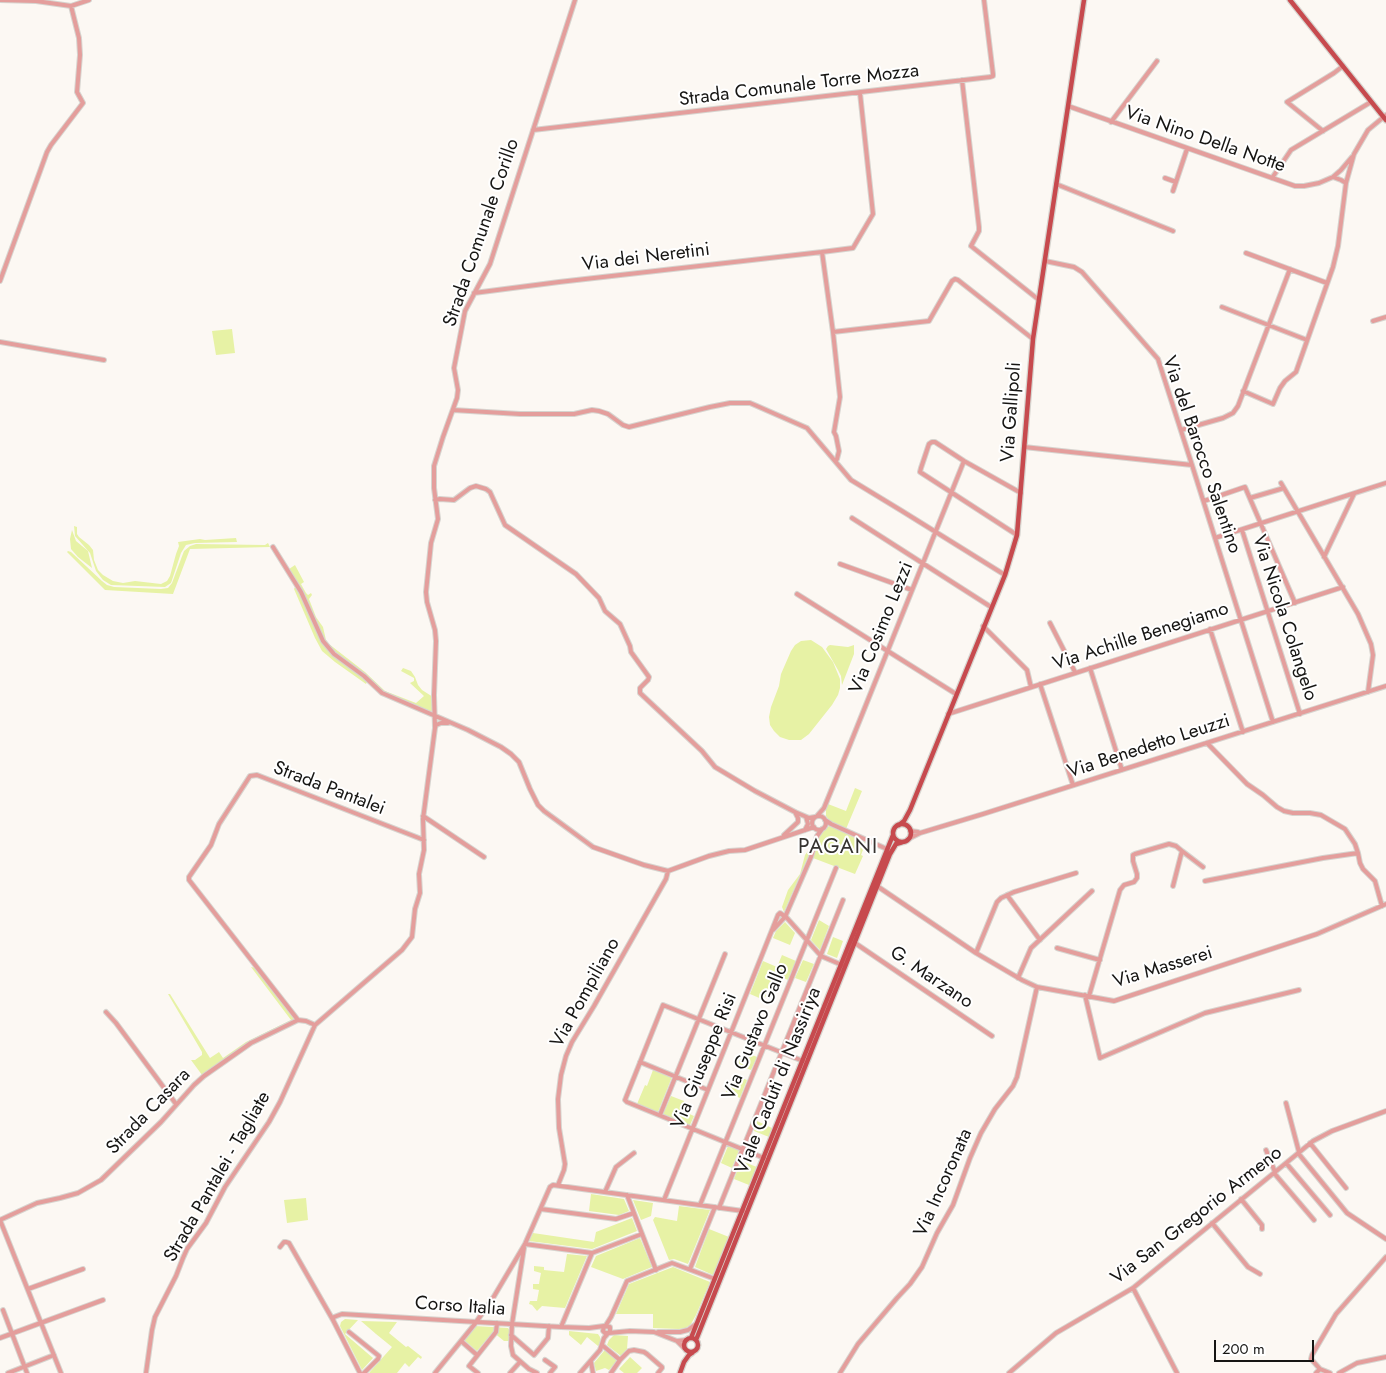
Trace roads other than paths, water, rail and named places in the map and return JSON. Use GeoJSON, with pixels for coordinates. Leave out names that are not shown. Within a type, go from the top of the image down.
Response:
{"type":"FeatureCollection","features":[{"type":"Feature","properties":{"kind":"main road","name":"Via Gallipoli"},"geometry":{"type":"LineString","coordinates":[[908,839],[910,834],[907,821],[910,810],[1005,575],[1017,535],[1033,340],[1084,0]]}},
{"type":"Feature","properties":{"kind":"main road"},"geometry":{"type":"LineString","coordinates":[[1290,0],[1385,118]]}},
{"type":"Feature","properties":{"kind":"main road","name":"Via Gallipoli"},"geometry":{"type":"LineString","coordinates":[[893,835],[894,830],[904,821],[910,810]]}},
{"type":"Feature","properties":{"kind":"main road"},"geometry":{"type":"LineString","coordinates":[[899,825],[904,825],[909,829]]}},
{"type":"Feature","properties":{"kind":"main road"},"geometry":{"type":"LineString","coordinates":[[893,835],[897,840],[903,842],[908,839]]}},
{"type":"Feature","properties":{"kind":"main road","name":"Viale Caduti di Nassiriya"},"geometry":{"type":"LineString","coordinates":[[691,1339],[889,850],[893,835]]}},
{"type":"Feature","properties":{"kind":"main road","name":"Viale Caduti di Nassiriya"},"geometry":{"type":"LineString","coordinates":[[691,1339],[893,848],[896,844],[903,842]]}},
{"type":"Feature","properties":{"kind":"main road"},"geometry":{"type":"LineString","coordinates":[[680,1373],[684,1362],[698,1346],[691,1339],[684,1344],[684,1362]]}},
{"type":"Feature","properties":{"kind":"main road"},"geometry":{"type":"LineString","coordinates":[[685,1349],[692,1353]]}},
{"type":"Feature","properties":{"kind":"street"},"geometry":{"type":"LineString","coordinates":[[0,0],[36,1],[71,6],[89,0]]}},
{"type":"Feature","properties":{"kind":"street","name":"Strada Comunale Corillo"},"geometry":{"type":"LineString","coordinates":[[315,1025],[402,950],[411,940],[415,908],[420,893],[419,874],[423,858],[424,816],[435,728],[436,641],[427,602],[426,582],[431,543],[438,519],[435,500],[434,466],[458,390],[454,368],[465,311],[490,264],[575,0]]}},
{"type":"Feature","properties":{"kind":"street","name":"Strada Comunale Torre Mozza"},"geometry":{"type":"LineString","coordinates":[[533,130],[993,76],[984,0]]}},
{"type":"Feature","properties":{"kind":"street"},"geometry":{"type":"LineString","coordinates":[[0,282],[47,152],[83,103],[77,92],[80,55],[79,38],[71,6]]}},
{"type":"Feature","properties":{"kind":"street"},"geometry":{"type":"LineString","coordinates":[[1111,122],[1157,60]]}},
{"type":"Feature","properties":{"kind":"street"},"geometry":{"type":"LineString","coordinates":[[1324,131],[1287,102],[1342,66]]}},
{"type":"Feature","properties":{"kind":"street"},"geometry":{"type":"LineString","coordinates":[[962,80],[979,227],[979,231],[971,246],[1039,300]]}},
{"type":"Feature","properties":{"kind":"street","name":"Via dei Neretini"},"geometry":{"type":"LineString","coordinates":[[474,293],[853,248],[873,214],[860,93]]}},
{"type":"Feature","properties":{"kind":"street"},"geometry":{"type":"LineString","coordinates":[[1272,178],[1291,150],[1371,102]]}},
{"type":"Feature","properties":{"kind":"street","name":"Via Nino Della Notte"},"geometry":{"type":"LineString","coordinates":[[1068,106],[1295,186],[1319,183],[1333,177]]}},
{"type":"Feature","properties":{"kind":"street"},"geometry":{"type":"LineString","coordinates":[[1346,183],[1333,177],[1354,154],[1368,130],[1385,118]]}},
{"type":"Feature","properties":{"kind":"street"},"geometry":{"type":"LineString","coordinates":[[1173,191],[1187,148]]}},
{"type":"Feature","properties":{"kind":"street"},"geometry":{"type":"LineString","coordinates":[[1243,391],[1273,404],[1285,381],[1296,372],[1306,339],[1333,267],[1338,246],[1346,183],[1354,154]]}},
{"type":"Feature","properties":{"kind":"street"},"geometry":{"type":"LineString","coordinates":[[1166,178],[1176,182]]}},
{"type":"Feature","properties":{"kind":"street"},"geometry":{"type":"LineString","coordinates":[[1056,184],[1173,231]]}},
{"type":"Feature","properties":{"kind":"street"},"geometry":{"type":"LineString","coordinates":[[822,252],[840,397],[834,432],[839,451],[835,461]]}},
{"type":"Feature","properties":{"kind":"street"},"geometry":{"type":"LineString","coordinates":[[1246,252],[1327,283]]}},
{"type":"Feature","properties":{"kind":"street","name":"Via del Barocco Salentino"},"geometry":{"type":"LineString","coordinates":[[1045,261],[1074,267],[1082,272],[1158,359],[1273,722]]}},
{"type":"Feature","properties":{"kind":"street"},"geometry":{"type":"LineString","coordinates":[[1181,430],[1234,413],[1290,269]]}},
{"type":"Feature","properties":{"kind":"street"},"geometry":{"type":"LineString","coordinates":[[832,332],[929,321],[955,279],[1033,340]]}},
{"type":"Feature","properties":{"kind":"street"},"geometry":{"type":"LineString","coordinates":[[1222,307],[1306,339]]}},
{"type":"Feature","properties":{"kind":"street"},"geometry":{"type":"LineString","coordinates":[[1373,321],[1386,317]]}},
{"type":"Feature","properties":{"kind":"street"},"geometry":{"type":"LineString","coordinates":[[0,342],[104,360]]}},
{"type":"Feature","properties":{"kind":"street"},"geometry":{"type":"LineString","coordinates":[[453,410],[520,414],[574,414],[592,410],[608,414],[623,425],[630,427],[710,407],[750,403],[807,428],[851,480],[1005,575]]}},
{"type":"Feature","properties":{"kind":"street"},"geometry":{"type":"LineString","coordinates":[[1017,535],[920,472],[930,444],[935,442],[964,461],[1021,493]]}},
{"type":"Feature","properties":{"kind":"street"},"geometry":{"type":"LineString","coordinates":[[1024,447],[1192,465]]}},
{"type":"Feature","properties":{"kind":"street","name":"Via Cosimo Lezzi"},"geometry":{"type":"LineString","coordinates":[[816,817],[822,812],[825,805],[964,461]]}},
{"type":"Feature","properties":{"kind":"street"},"geometry":{"type":"LineString","coordinates":[[1281,483],[1358,614],[1373,650],[1368,692]]}},
{"type":"Feature","properties":{"kind":"street"},"geometry":{"type":"LineString","coordinates":[[1215,538],[1386,483]]}},
{"type":"Feature","properties":{"kind":"street"},"geometry":{"type":"LineString","coordinates":[[435,500],[454,500],[470,488],[476,486],[490,492],[506,524],[576,574],[598,598],[605,611],[620,624],[631,652],[649,677],[640,688],[640,693],[702,751],[716,767],[755,791],[795,812],[806,817],[821,816],[825,821],[889,850]]}},
{"type":"Feature","properties":{"kind":"street"},"geometry":{"type":"LineString","coordinates":[[1204,501],[1245,487],[1295,603]]}},
{"type":"Feature","properties":{"kind":"street"},"geometry":{"type":"LineString","coordinates":[[1250,498],[1284,488]]}},
{"type":"Feature","properties":{"kind":"street"},"geometry":{"type":"LineString","coordinates":[[1324,557],[1354,494]]}},
{"type":"Feature","properties":{"kind":"street"},"geometry":{"type":"LineString","coordinates":[[852,518],[991,607]]}},
{"type":"Feature","properties":{"kind":"street","name":"Via Nicola Colangelo"},"geometry":{"type":"LineString","coordinates":[[1242,530],[1300,714]]}},
{"type":"Feature","properties":{"kind":"street"},"geometry":{"type":"LineString","coordinates":[[273,547],[301,592],[326,646],[382,693],[455,724],[501,747],[516,758],[538,805],[593,848],[644,865],[668,870],[709,856],[729,851],[744,850],[805,830],[822,829],[825,821]]}},
{"type":"Feature","properties":{"kind":"street"},"geometry":{"type":"LineString","coordinates":[[840,564],[912,590]]}},
{"type":"Feature","properties":{"kind":"street","name":"Via Achille Benegiamo"},"geometry":{"type":"LineString","coordinates":[[948,714],[1343,587]]}},
{"type":"Feature","properties":{"kind":"street"},"geometry":{"type":"LineString","coordinates":[[797,594],[956,694]]}},
{"type":"Feature","properties":{"kind":"street"},"geometry":{"type":"LineString","coordinates":[[1050,623],[1075,672]]}},
{"type":"Feature","properties":{"kind":"street"},"geometry":{"type":"LineString","coordinates":[[983,626],[1027,670],[1031,687]]}},
{"type":"Feature","properties":{"kind":"street"},"geometry":{"type":"LineString","coordinates":[[1210,629],[1243,732]]}},
{"type":"Feature","properties":{"kind":"street"},"geometry":{"type":"LineString","coordinates":[[1090,668],[1122,770]]}},
{"type":"Feature","properties":{"kind":"street"},"geometry":{"type":"LineString","coordinates":[[1040,684],[1073,785]]}},
{"type":"Feature","properties":{"kind":"street","name":"Via Benedetto Leuzzi"},"geometry":{"type":"LineString","coordinates":[[908,839],[920,833],[1386,686]]}},
{"type":"Feature","properties":{"kind":"street"},"geometry":{"type":"LineString","coordinates":[[435,728],[436,725],[441,723],[455,724]]}},
{"type":"Feature","properties":{"kind":"street"},"geometry":{"type":"LineString","coordinates":[[1207,743],[1247,784],[1277,808],[1293,813],[1321,815],[1345,829],[1355,844],[1360,862],[1377,885],[1384,905]]}},
{"type":"Feature","properties":{"kind":"street","name":"Strada Pantalei"},"geometry":{"type":"LineString","coordinates":[[298,1020],[189,880],[189,877],[211,845],[219,824],[250,776],[257,776],[424,840]]}},
{"type":"Feature","properties":{"kind":"street","name":"Via Cosimo Lezzi"},"geometry":{"type":"LineString","coordinates":[[825,805],[825,821]]}},
{"type":"Feature","properties":{"kind":"street"},"geometry":{"type":"LineString","coordinates":[[782,837],[798,822],[795,812]]}},
{"type":"Feature","properties":{"kind":"street"},"geometry":{"type":"LineString","coordinates":[[424,816],[484,857]]}},
{"type":"Feature","properties":{"kind":"street"},"geometry":{"type":"LineString","coordinates":[[805,830],[808,824],[806,817]]}},
{"type":"Feature","properties":{"kind":"street"},"geometry":{"type":"LineString","coordinates":[[805,830],[810,827],[816,817]]}},
{"type":"Feature","properties":{"kind":"street"},"geometry":{"type":"LineString","coordinates":[[812,822],[815,828]]}},
{"type":"Feature","properties":{"kind":"street","name":"Via Giuseppe Risi"},"geometry":{"type":"LineString","coordinates":[[815,828],[816,838]]}},
{"type":"Feature","properties":{"kind":"street","name":"Via Giuseppe Risi"},"geometry":{"type":"LineString","coordinates":[[772,932],[785,917],[811,857],[816,838],[822,829]]}},
{"type":"Feature","properties":{"kind":"street","name":"Via Benedetto Leuzzi"},"geometry":{"type":"LineString","coordinates":[[909,829],[920,833]]}},
{"type":"Feature","properties":{"kind":"street"},"geometry":{"type":"LineString","coordinates":[[1203,867],[1176,846],[1169,844],[1133,855],[1132,861],[1137,874],[1136,880],[1124,885],[1120,890],[1100,960],[1087,996],[1100,1058],[1205,1013],[1300,990]]}},
{"type":"Feature","properties":{"kind":"street"},"geometry":{"type":"LineString","coordinates":[[1173,886],[1182,851]]}},
{"type":"Feature","properties":{"kind":"street"},"geometry":{"type":"LineString","coordinates":[[1205,881],[1358,853]]}},
{"type":"Feature","properties":{"kind":"street","name":"Via Gustavo Gallo"},"geometry":{"type":"LineString","coordinates":[[700,1205],[836,868]]}},
{"type":"Feature","properties":{"kind":"street","name":"Via Pompiliano"},"geometry":{"type":"LineString","coordinates":[[435,1373],[493,1298],[524,1244],[550,1187],[553,1185],[558,1186],[565,1164],[559,1128],[558,1099],[566,1056],[572,1042],[666,879],[668,870]]}},
{"type":"Feature","properties":{"kind":"street"},"geometry":{"type":"LineString","coordinates":[[976,953],[997,902],[1007,895],[1076,873]]}},
{"type":"Feature","properties":{"kind":"street","name":"Via Masserei"},"geometry":{"type":"LineString","coordinates":[[877,886],[976,953],[1018,978],[1037,987],[1114,1001],[1317,934],[1384,905]]}},
{"type":"Feature","properties":{"kind":"street"},"geometry":{"type":"LineString","coordinates":[[1018,978],[1031,948],[1092,891]]}},
{"type":"Feature","properties":{"kind":"street"},"geometry":{"type":"LineString","coordinates":[[1007,895],[1040,940]]}},
{"type":"Feature","properties":{"kind":"street"},"geometry":{"type":"LineString","coordinates":[[690,1269],[743,1149],[843,900]]}},
{"type":"Feature","properties":{"kind":"street","name":"Via Giuseppe Risi"},"geometry":{"type":"LineString","coordinates":[[664,1200],[776,918],[780,913],[785,917]]}},
{"type":"Feature","properties":{"kind":"street"},"geometry":{"type":"LineString","coordinates":[[785,917],[821,956],[842,965]]}},
{"type":"Feature","properties":{"kind":"street","name":"G. Marzano"},"geometry":{"type":"LineString","coordinates":[[854,943],[992,1036]]}},
{"type":"Feature","properties":{"kind":"street"},"geometry":{"type":"LineString","coordinates":[[1057,948],[1100,960]]}},
{"type":"Feature","properties":{"kind":"street"},"geometry":{"type":"LineString","coordinates":[[660,1115],[725,954]]}},
{"type":"Feature","properties":{"kind":"street","name":"Via Incoronata"},"geometry":{"type":"LineString","coordinates":[[840,1373],[858,1344],[907,1288],[922,1267],[937,1233],[955,1200],[967,1164],[981,1133],[995,1109],[1015,1082],[1037,987]]}},
{"type":"Feature","properties":{"kind":"street"},"geometry":{"type":"LineString","coordinates":[[764,1158],[627,1102],[626,1098],[640,1062],[663,1005],[803,1061]]}},
{"type":"Feature","properties":{"kind":"street"},"geometry":{"type":"LineString","coordinates":[[106,1012],[176,1104]]}},
{"type":"Feature","properties":{"kind":"street"},"geometry":{"type":"LineString","coordinates":[[298,1020],[315,1025]]}},
{"type":"Feature","properties":{"kind":"street","name":"Strada Casara"},"geometry":{"type":"LineString","coordinates":[[0,1220],[37,1202],[78,1193],[101,1180],[161,1122],[199,1080],[251,1043],[298,1020]]}},
{"type":"Feature","properties":{"kind":"street","name":"Strada Pantalei - Tagliate"},"geometry":{"type":"LineString","coordinates":[[146,1373],[155,1317],[183,1258],[206,1223],[225,1187],[269,1122],[315,1025]]}},
{"type":"Feature","properties":{"kind":"street"},"geometry":{"type":"LineString","coordinates":[[640,1062],[708,1090]]}},
{"type":"Feature","properties":{"kind":"street"},"geometry":{"type":"LineString","coordinates":[[1286,1103],[1298,1153],[1347,1212],[1386,1239]]}},
{"type":"Feature","properties":{"kind":"street","name":"Via San Gregorio Armeno"},"geometry":{"type":"LineString","coordinates":[[1011,1372],[1056,1333],[1133,1288],[1310,1143],[1332,1131],[1386,1111]]}},
{"type":"Feature","properties":{"kind":"street"},"geometry":{"type":"LineString","coordinates":[[1310,1143],[1346,1188]]}},
{"type":"Feature","properties":{"kind":"street"},"geometry":{"type":"LineString","coordinates":[[1266,1150],[1274,1172],[1314,1220]]}},
{"type":"Feature","properties":{"kind":"street"},"geometry":{"type":"LineString","coordinates":[[606,1192],[616,1167],[634,1153]]}},
{"type":"Feature","properties":{"kind":"street"},"geometry":{"type":"LineString","coordinates":[[1286,1163],[1330,1215]]}},
{"type":"Feature","properties":{"kind":"street"},"geometry":{"type":"LineString","coordinates":[[558,1186],[742,1211]]}},
{"type":"Feature","properties":{"kind":"street"},"geometry":{"type":"LineString","coordinates":[[627,1195],[656,1270]]}},
{"type":"Feature","properties":{"kind":"street"},"geometry":{"type":"LineString","coordinates":[[1241,1199],[1262,1225],[1262,1229]]}},
{"type":"Feature","properties":{"kind":"street"},"geometry":{"type":"LineString","coordinates":[[541,1209],[616,1219],[634,1213]]}},
{"type":"Feature","properties":{"kind":"street"},"geometry":{"type":"LineString","coordinates":[[0,1220],[61,1373]]}},
{"type":"Feature","properties":{"kind":"street"},"geometry":{"type":"LineString","coordinates":[[1212,1223],[1248,1267],[1260,1274]]}},
{"type":"Feature","properties":{"kind":"street"},"geometry":{"type":"LineString","coordinates":[[524,1244],[592,1253],[642,1234]]}},
{"type":"Feature","properties":{"kind":"street"},"geometry":{"type":"LineString","coordinates":[[280,1246],[284,1242],[289,1243],[362,1373],[378,1359],[378,1356],[349,1332]]}},
{"type":"Feature","properties":{"kind":"street","name":"Via Pompiliano"},"geometry":{"type":"LineString","coordinates":[[520,1362],[513,1355],[512,1324],[524,1244]]}},
{"type":"Feature","properties":{"kind":"street"},"geometry":{"type":"LineString","coordinates":[[561,1327],[592,1253]]}},
{"type":"Feature","properties":{"kind":"street"},"geometry":{"type":"LineString","coordinates":[[1330,1373],[1320,1369],[1311,1359],[1312,1355],[1336,1314],[1386,1257]]}},
{"type":"Feature","properties":{"kind":"street"},"geometry":{"type":"LineString","coordinates":[[606,1333],[602,1329],[607,1326],[627,1281],[672,1263],[715,1279]]}},
{"type":"Feature","properties":{"kind":"street"},"geometry":{"type":"LineString","coordinates":[[28,1289],[83,1269]]}},
{"type":"Feature","properties":{"kind":"street"},"geometry":{"type":"LineString","coordinates":[[1133,1288],[1178,1373]]}},
{"type":"Feature","properties":{"kind":"street"},"geometry":{"type":"LineString","coordinates":[[0,1338],[103,1300]]}},
{"type":"Feature","properties":{"kind":"street"},"geometry":{"type":"LineString","coordinates":[[3,1310],[27,1373]]}},
{"type":"Feature","properties":{"kind":"street","name":"Corso Italia"},"geometry":{"type":"LineString","coordinates":[[333,1320],[334,1317],[342,1314],[561,1327],[589,1328],[607,1326],[630,1331]]}},
{"type":"Feature","properties":{"kind":"street","name":"Corso Italia"},"geometry":{"type":"LineString","coordinates":[[589,1328],[606,1333],[630,1331],[680,1332],[688,1330],[699,1320]]}},
{"type":"Feature","properties":{"kind":"street"},"geometry":{"type":"LineString","coordinates":[[478,1373],[469,1366],[496,1332],[497,1323]]}},
{"type":"Feature","properties":{"kind":"street"},"geometry":{"type":"LineString","coordinates":[[512,1335],[534,1355],[548,1338],[549,1326]]}},
{"type":"Feature","properties":{"kind":"street"},"geometry":{"type":"LineString","coordinates":[[580,1373],[600,1350],[606,1333],[611,1330],[607,1326]]}},
{"type":"Feature","properties":{"kind":"street","name":"Corso Italia"},"geometry":{"type":"LineString","coordinates":[[654,1332],[677,1341],[685,1349]]}},
{"type":"Feature","properties":{"kind":"street","name":"Corso Italia"},"geometry":{"type":"LineString","coordinates":[[677,1341],[691,1339]]}},
{"type":"Feature","properties":{"kind":"street"},"geometry":{"type":"LineString","coordinates":[[461,1341],[477,1355]]}},
{"type":"Feature","properties":{"kind":"street"},"geometry":{"type":"LineString","coordinates":[[602,1345],[620,1360]]}},
{"type":"Feature","properties":{"kind":"street"},"geometry":{"type":"LineString","coordinates":[[612,1373],[620,1360],[629,1352],[640,1351],[647,1354],[662,1367],[658,1373]]}},
{"type":"Feature","properties":{"kind":"street"},"geometry":{"type":"LineString","coordinates":[[8,1373],[54,1355]]}},
{"type":"Feature","properties":{"kind":"street"},"geometry":{"type":"LineString","coordinates":[[1339,1373],[1357,1363],[1386,1357]]}},
{"type":"Feature","properties":{"kind":"street"},"geometry":{"type":"LineString","coordinates":[[545,1360],[555,1367],[550,1373]]}},
{"type":"Feature","properties":{"kind":"street"},"geometry":{"type":"LineString","coordinates":[[510,1373],[520,1362],[537,1373]]}},
{"type":"Feature","properties":{"kind":"street"},"geometry":{"type":"LineString","coordinates":[[591,1362],[593,1373]]}},
{"type":"Feature","properties":{"kind":"street"},"geometry":{"type":"LineString","coordinates":[[1316,1373],[1320,1369]]}},
{"type":"Feature","properties":{"kind":"district","name":"PAGANI"},"geometry":{"type":"Point","coordinates":[838,848]}}]}
